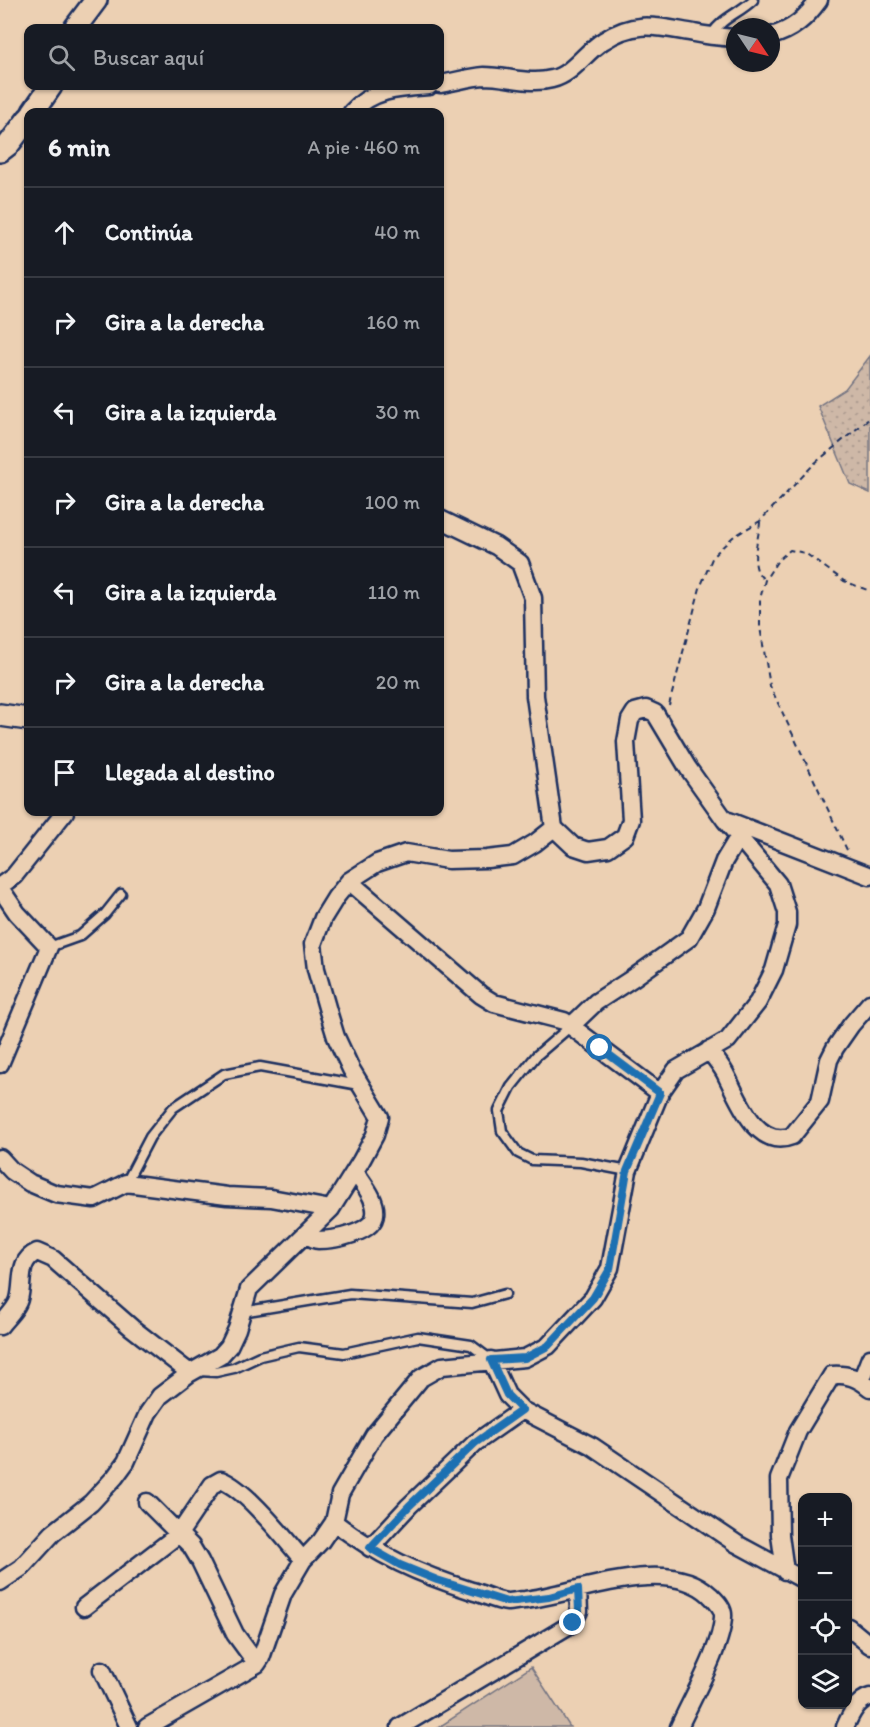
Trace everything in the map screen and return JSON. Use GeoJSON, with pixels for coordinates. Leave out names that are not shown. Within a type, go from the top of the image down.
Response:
{"type":"FeatureCollection","features":[{"type":"Feature","properties":{"kind":"street"},"geometry":{"type":"LineString","coordinates":[[78,24],[96,0]]}},
{"type":"Feature","properties":{"kind":"street"},"geometry":{"type":"LineString","coordinates":[[780,33],[788,31],[807,17],[819,0]]}},
{"type":"Feature","properties":{"kind":"street"},"geometry":{"type":"LineString","coordinates":[[444,83],[484,76],[541,82],[554,79],[566,74],[601,41],[623,29],[640,26],[657,26],[726,37]]}},
{"type":"Feature","properties":{"kind":"street"},"geometry":{"type":"LineString","coordinates":[[36,108],[48,90]]}},
{"type":"Feature","properties":{"kind":"street"},"geometry":{"type":"LineString","coordinates":[[357,108],[373,95],[388,90]]}},
{"type":"Feature","properties":{"kind":"street"},"geometry":{"type":"LineString","coordinates":[[0,151],[9,144],[24,124]]}},
{"type":"Feature","properties":{"kind":"street"},"geometry":{"type":"LineString","coordinates":[[147,1727],[257,1664],[284,1594],[303,1560],[321,1541],[334,1522],[340,1494],[374,1435],[421,1378],[442,1365],[525,1358],[548,1346],[593,1298],[610,1269],[627,1171],[660,1093],[676,1070],[728,1040],[758,1002],[774,970],[787,925],[787,912],[778,884],[725,820],[688,768],[655,713],[646,709],[635,712],[630,720],[626,742],[631,820],[625,836],[608,848],[588,851],[573,846],[554,828],[535,696],[533,598],[520,563],[496,546],[444,521]]}},
{"type":"Feature","properties":{"kind":"street"},"geometry":{"type":"LineString","coordinates":[[0,716],[24,719]]}},
{"type":"Feature","properties":{"kind":"street"},"geometry":{"type":"LineString","coordinates":[[0,1064],[49,947],[17,913],[0,887],[14,876],[62,816]]}},
{"type":"Feature","properties":{"kind":"street"},"geometry":{"type":"LineString","coordinates":[[725,820],[863,873]]}},
{"type":"Feature","properties":{"kind":"street"},"geometry":{"type":"LineString","coordinates":[[0,1582],[21,1568],[53,1533],[91,1503],[115,1477],[126,1462],[148,1413],[160,1396],[190,1373],[225,1351],[237,1329],[249,1289],[331,1209],[375,1135],[380,1117],[359,1085],[336,1037],[316,969],[313,944],[322,918],[336,897],[350,881],[377,863],[406,853],[448,860],[513,856],[554,828]]}},
{"type":"Feature","properties":{"kind":"street"},"geometry":{"type":"LineString","coordinates":[[571,1026],[596,1002],[689,938],[706,908],[724,861],[739,836]]}},
{"type":"Feature","properties":{"kind":"street"},"geometry":{"type":"LineString","coordinates":[[350,881],[481,995],[494,1003],[564,1022],[660,1093]]}},
{"type":"Feature","properties":{"kind":"street"},"geometry":{"type":"LineString","coordinates":[[709,1050],[727,1076],[740,1104],[761,1131],[770,1137],[787,1138],[792,1136],[820,1101],[829,1059],[850,1025],[870,1003]]}},
{"type":"Feature","properties":{"kind":"street"},"geometry":{"type":"LineString","coordinates":[[0,1158],[12,1172],[56,1194],[94,1199],[126,1182],[227,1196],[271,1198],[331,1209]]}},
{"type":"Feature","properties":{"kind":"street"},"geometry":{"type":"LineString","coordinates":[[306,1234],[317,1240],[356,1233],[371,1224],[376,1212],[372,1200],[355,1171]]}},
{"type":"Feature","properties":{"kind":"street"},"geometry":{"type":"LineString","coordinates":[[0,1326],[19,1301],[22,1268],[29,1256],[37,1252],[53,1259],[132,1328],[190,1373]]}},
{"type":"Feature","properties":{"kind":"street"},"geometry":{"type":"LineString","coordinates":[[785,1570],[780,1535],[779,1479],[798,1431],[832,1375],[846,1374],[866,1384],[870,1358]]}},
{"type":"Feature","properties":{"kind":"street"},"geometry":{"type":"LineString","coordinates":[[491,1360],[507,1395],[522,1410],[592,1446],[737,1544],[798,1577]]}},
{"type":"Feature","properties":{"kind":"street"},"geometry":{"type":"LineString","coordinates":[[370,1548],[409,1506],[475,1443],[522,1410]]}},
{"type":"Feature","properties":{"kind":"street"},"geometry":{"type":"LineString","coordinates":[[84,1607],[178,1534],[212,1485],[221,1480],[229,1483],[244,1496],[303,1560]]}},
{"type":"Feature","properties":{"kind":"street"},"geometry":{"type":"LineString","coordinates":[[147,1502],[190,1546],[200,1561],[235,1634],[257,1664]]}},
{"type":"Feature","properties":{"kind":"street"},"geometry":{"type":"LineString","coordinates":[[334,1522],[370,1548],[400,1565],[507,1602],[549,1597],[639,1576],[685,1579],[705,1590],[718,1602],[724,1614],[720,1637],[679,1727]]}},
{"type":"Feature","properties":{"kind":"street"},"geometry":{"type":"LineString","coordinates":[[400,1727],[573,1623],[579,1611],[578,1589]]}},
{"type":"Feature","properties":{"kind":"street"},"geometry":{"type":"LineString","coordinates":[[852,1630],[870,1645]]}},
{"type":"Feature","properties":{"kind":"street"},"geometry":{"type":"LineString","coordinates":[[102,1670],[129,1727]]}},
{"type":"Feature","properties":{"kind":"street"},"geometry":{"type":"LineString","coordinates":[[845,1727],[853,1711],[864,1698],[870,1697]]}},
{"type":"Feature","properties":{"kind":"lane"},"geometry":{"type":"LineString","coordinates":[[711,35],[725,18],[745,8],[753,0]]}},
{"type":"Feature","properties":{"kind":"lane"},"geometry":{"type":"LineString","coordinates":[[49,947],[80,936],[105,914],[121,894]]}},
{"type":"Feature","properties":{"kind":"lane"},"geometry":{"type":"LineString","coordinates":[[571,1026],[536,1056],[511,1087],[499,1111],[502,1131],[518,1153],[532,1160],[581,1162],[627,1171]]}},
{"type":"Feature","properties":{"kind":"lane"},"geometry":{"type":"LineString","coordinates":[[126,1182],[150,1137],[173,1108],[224,1074],[260,1067],[359,1085]]}},
{"type":"Feature","properties":{"kind":"lane"},"geometry":{"type":"LineString","coordinates":[[241,1312],[350,1294],[472,1303],[505,1294]]}},
{"type":"Feature","properties":{"kind":"lane"},"geometry":{"type":"LineString","coordinates":[[190,1373],[216,1372],[234,1368],[260,1356],[299,1347],[344,1353],[418,1337],[471,1345],[491,1360]]}},
{"type":"Feature","properties":{"kind":"path"},"geometry":{"type":"LineString","coordinates":[[655,713],[669,705],[700,588],[713,556],[733,537],[760,521],[815,463],[870,418]]}},
{"type":"Feature","properties":{"kind":"path"},"geometry":{"type":"LineString","coordinates":[[760,521],[755,566],[759,575],[765,580]]}},
{"type":"Feature","properties":{"kind":"path"},"geometry":{"type":"LineString","coordinates":[[863,873],[770,686],[760,627],[760,599],[765,580],[778,560],[790,550],[805,553],[844,581],[870,591]]}},
{"type":"Feature","properties":{"kind":"shaded area"},"geometry":{"type":"Polygon","coordinates":[[[870,356],[870,493],[850,484],[818,406],[845,389],[870,356]]]}},
{"type":"Feature","properties":{"kind":"shaded area"},"geometry":{"type":"Polygon","coordinates":[[[531,1667],[570,1727],[439,1727],[531,1667]]]}},
{"type":"Feature","properties":{"kind":"route"},"geometry":{"type":"LineString","coordinates":[[573,1623],[579,1611],[578,1589],[549,1597],[507,1602],[437,1580],[400,1565],[370,1548],[409,1506],[475,1443],[522,1410],[507,1395],[491,1360],[525,1358],[548,1346],[593,1298],[610,1269],[627,1171],[660,1093],[600,1048]]}}]}
